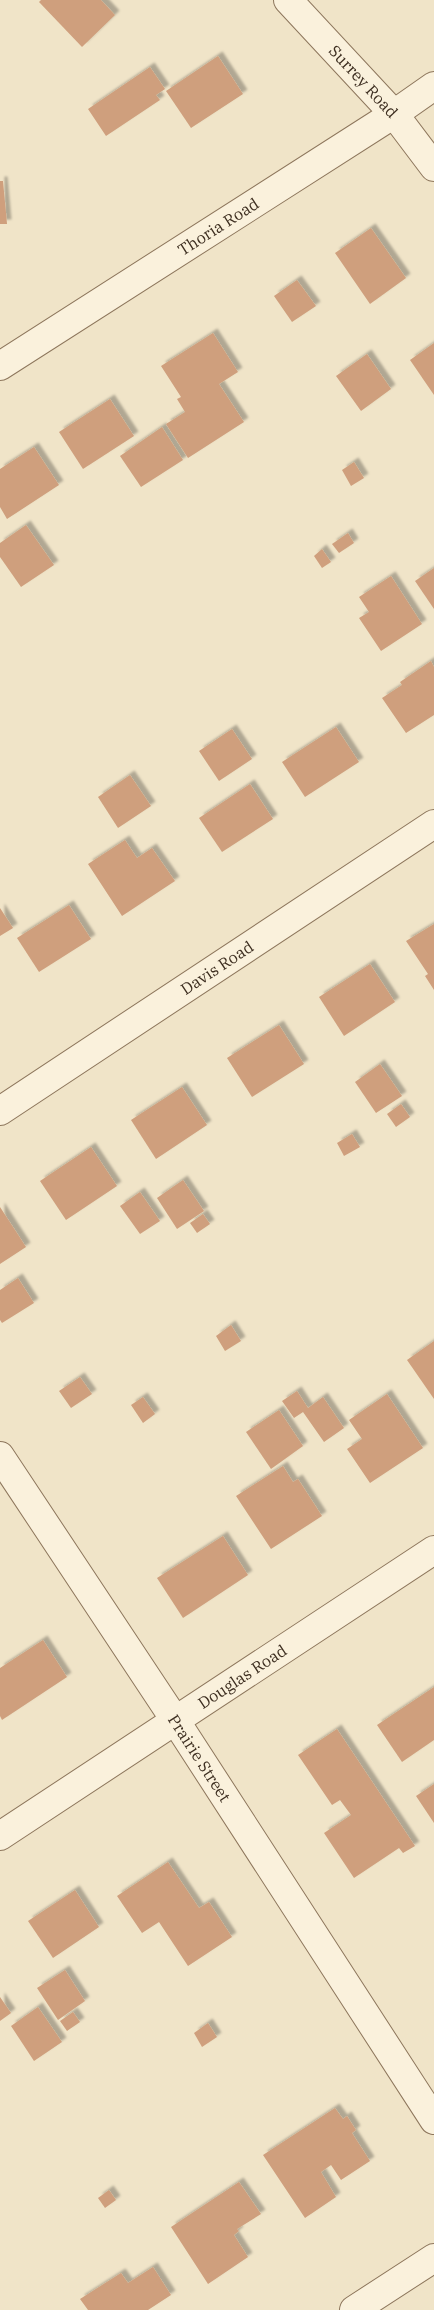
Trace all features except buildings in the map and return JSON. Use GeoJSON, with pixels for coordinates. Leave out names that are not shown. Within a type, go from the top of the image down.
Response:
{"type":"FeatureCollection","features":[{"type":"Feature","properties":{"kind":"street","name":"Surrey Road"},"geometry":{"type":"LineString","coordinates":[[288,0],[394,114],[434,167]]}},
{"type":"Feature","properties":{"kind":"street","name":"Thoria Road"},"geometry":{"type":"LineString","coordinates":[[0,366],[394,114],[434,86]]}},
{"type":"Feature","properties":{"kind":"street","name":"Davis Road"},"geometry":{"type":"LineString","coordinates":[[0,1111],[434,824]]}},
{"type":"Feature","properties":{"kind":"street","name":"Prairie Street"},"geometry":{"type":"LineString","coordinates":[[0,1456],[175,1720],[396,2065],[434,2120]]}},
{"type":"Feature","properties":{"kind":"street","name":"Douglas Road"},"geometry":{"type":"LineString","coordinates":[[0,1836],[434,1550]]}},
{"type":"Feature","properties":{"kind":"street"},"geometry":{"type":"LineString","coordinates":[[354,2310],[434,2258]]}}]}
